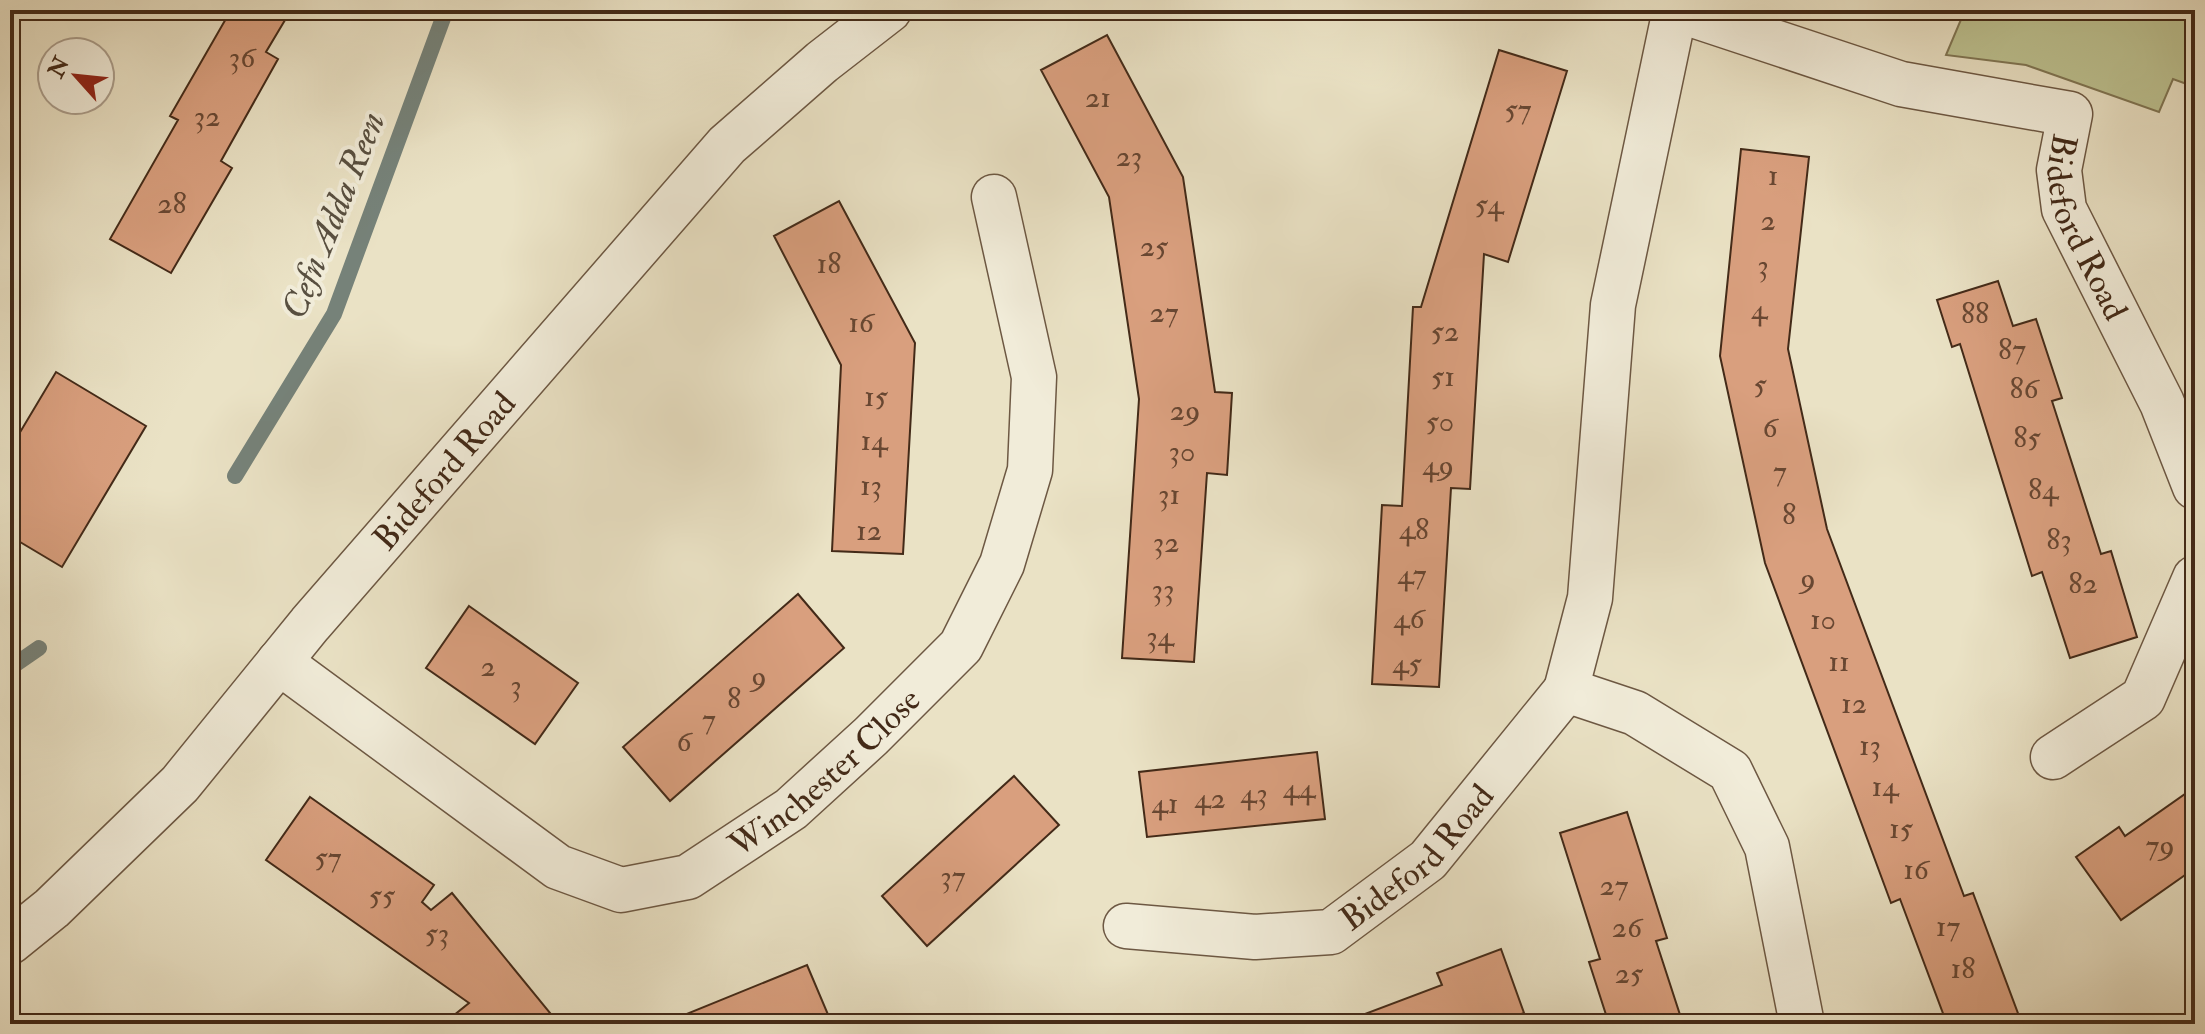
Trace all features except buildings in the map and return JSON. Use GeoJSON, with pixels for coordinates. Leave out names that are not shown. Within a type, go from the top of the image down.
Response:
{"type":"FeatureCollection","features":[{"type":"Feature","properties":{"kind":"street","name":"Bideford Road"},"geometry":{"type":"LineString","coordinates":[[10,942],[52,908],[180,784],[279,662],[727,145],[822,62],[889,10]]}},
{"type":"Feature","properties":{"kind":"street","name":"Bideford Road"},"geometry":{"type":"LineString","coordinates":[[1126,926],[1255,937],[1331,932],[1428,860],[1566,690],[1590,598],[1613,305],[1676,10],[1901,84],[2070,114],[2059,170],[2064,209],[2162,403],[2195,487]]}},
{"type":"Feature","properties":{"kind":"street","name":"Winchester Close"},"geometry":{"type":"LineString","coordinates":[[279,662],[558,867],[621,890],[688,877],[791,809],[882,725],[961,646],[1002,564],[1030,470],[1034,377],[994,197]]}},
{"type":"Feature","properties":{"kind":"street"},"geometry":{"type":"LineString","coordinates":[[2053,757],[2143,698],[2195,578]]}},
{"type":"Feature","properties":{"kind":"street"},"geometry":{"type":"LineString","coordinates":[[1566,690],[1635,713],[1730,771],[1767,847],[1802,1024]]}},
{"type":"Feature","properties":{"kind":"green space"},"geometry":{"type":"Polygon","coordinates":[[[1965,10],[2195,10],[2195,87],[2173,79],[2159,112],[2026,65],[1946,55],[1965,10]]]}},
{"type":"Feature","properties":{"kind":"waterway","name":"Cefn Adda Reen"},"geometry":{"type":"LineString","coordinates":[[235,476],[334,314],[446,10]]}},
{"type":"Feature","properties":{"kind":"waterway","name":"Cefn Adda Reen"},"geometry":{"type":"LineString","coordinates":[[10,668],[39,648]]}}]}
